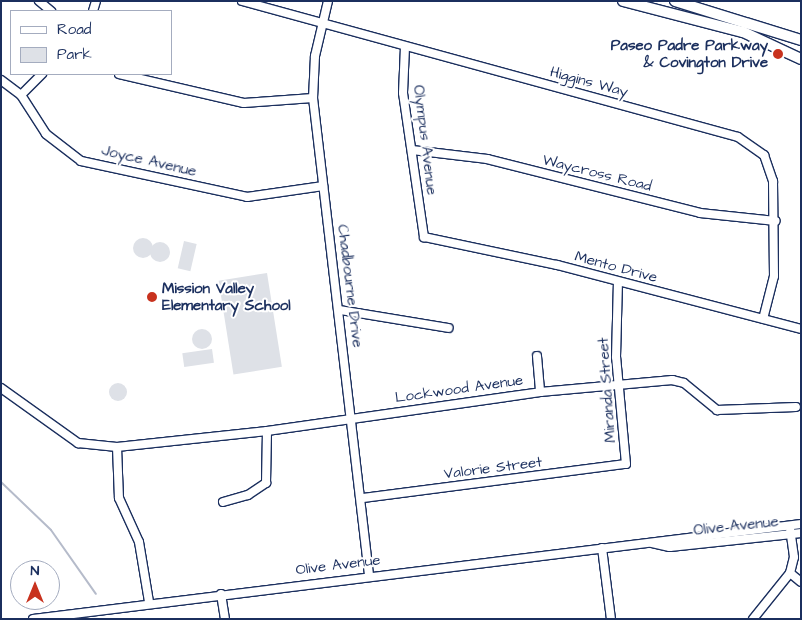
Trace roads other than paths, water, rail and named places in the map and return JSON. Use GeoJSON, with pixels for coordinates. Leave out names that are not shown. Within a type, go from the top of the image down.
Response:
{"type":"FeatureCollection","features":[{"type":"Feature","properties":{"kind":"main road"},"geometry":{"type":"LineString","coordinates":[[624,1],[743,32],[800,56]]}},
{"type":"Feature","properties":{"kind":"main road"},"geometry":{"type":"LineString","coordinates":[[674,1],[801,40]]}},
{"type":"Feature","properties":{"kind":"street"},"geometry":{"type":"LineString","coordinates":[[39,1],[50,10]]}},
{"type":"Feature","properties":{"kind":"street","name":"Higgins Way"},"geometry":{"type":"LineString","coordinates":[[242,1],[738,137],[764,156],[773,181],[776,221],[774,276],[763,319]]}},
{"type":"Feature","properties":{"kind":"street","name":"Chadbourne Drive"},"geometry":{"type":"LineString","coordinates":[[328,1],[315,56],[313,98],[340,310],[369,575]]}},
{"type":"Feature","properties":{"kind":"street","name":"Olympus Avenue"},"geometry":{"type":"LineString","coordinates":[[406,46],[403,93],[424,238]]}},
{"type":"Feature","properties":{"kind":"street"},"geometry":{"type":"LineString","coordinates":[[21,95],[41,75]]}},
{"type":"Feature","properties":{"kind":"street"},"geometry":{"type":"LineString","coordinates":[[123,75],[244,103],[313,98]]}},
{"type":"Feature","properties":{"kind":"street","name":"Joyce Avenue"},"geometry":{"type":"LineString","coordinates":[[1,80],[21,95],[46,134],[81,160],[246,198],[323,186]]}},
{"type":"Feature","properties":{"kind":"street","name":"Waycross Road"},"geometry":{"type":"LineString","coordinates":[[412,150],[487,159],[700,213],[776,221]]}},
{"type":"Feature","properties":{"kind":"street","name":"Mento Drive"},"geometry":{"type":"LineString","coordinates":[[424,238],[618,283],[801,329]]}},
{"type":"Feature","properties":{"kind":"street","name":"Miranda Street"},"geometry":{"type":"LineString","coordinates":[[618,283],[616,357],[621,384],[626,464]]}},
{"type":"Feature","properties":{"kind":"street"},"geometry":{"type":"LineString","coordinates":[[340,310],[449,328]]}},
{"type":"Feature","properties":{"kind":"street"},"geometry":{"type":"LineString","coordinates":[[537,356],[540,392]]}},
{"type":"Feature","properties":{"kind":"street","name":"Lockwood Avenue"},"geometry":{"type":"LineString","coordinates":[[1,388],[78,443],[116,447],[267,431],[351,417],[540,392],[621,384],[684,383],[717,410],[796,407]]}},
{"type":"Feature","properties":{"kind":"street"},"geometry":{"type":"LineString","coordinates":[[223,502],[248,495],[266,483],[267,431]]}},
{"type":"Feature","properties":{"kind":"street"},"geometry":{"type":"LineString","coordinates":[[116,447],[119,498],[139,542],[149,602]]}},
{"type":"Feature","properties":{"kind":"street","name":"Valorie Street"},"geometry":{"type":"LineString","coordinates":[[362,498],[626,464]]}},
{"type":"Feature","properties":{"kind":"street","name":"Olive Avenue"},"geometry":{"type":"LineString","coordinates":[[33,619],[60,617],[149,602],[801,524]]}},
{"type":"Feature","properties":{"kind":"street"},"geometry":{"type":"LineString","coordinates":[[753,619],[790,573],[794,557],[790,526]]}},
{"type":"Feature","properties":{"kind":"street","name":"Olive Avenue"},"geometry":{"type":"LineString","coordinates":[[646,542],[670,547],[801,533]]}},
{"type":"Feature","properties":{"kind":"street"},"geometry":{"type":"LineString","coordinates":[[602,548],[611,619]]}},
{"type":"Feature","properties":{"kind":"street"},"geometry":{"type":"LineString","coordinates":[[790,573],[801,582]]}},
{"type":"Feature","properties":{"kind":"street"},"geometry":{"type":"LineString","coordinates":[[221,594],[225,619]]}},
{"type":"Feature","properties":{"kind":"waterway"},"geometry":{"type":"LineString","coordinates":[[1,482],[51,530],[96,594]]}},
{"type":"Feature","properties":{"kind":"place","name":"Paseo Padre Parkway & Covington Drive"},"geometry":{"type":"Point","coordinates":[778,54]}},
{"type":"Feature","properties":{"kind":"place","name":"Mission Valley Elementary School"},"geometry":{"type":"Point","coordinates":[152,297]}}]}
